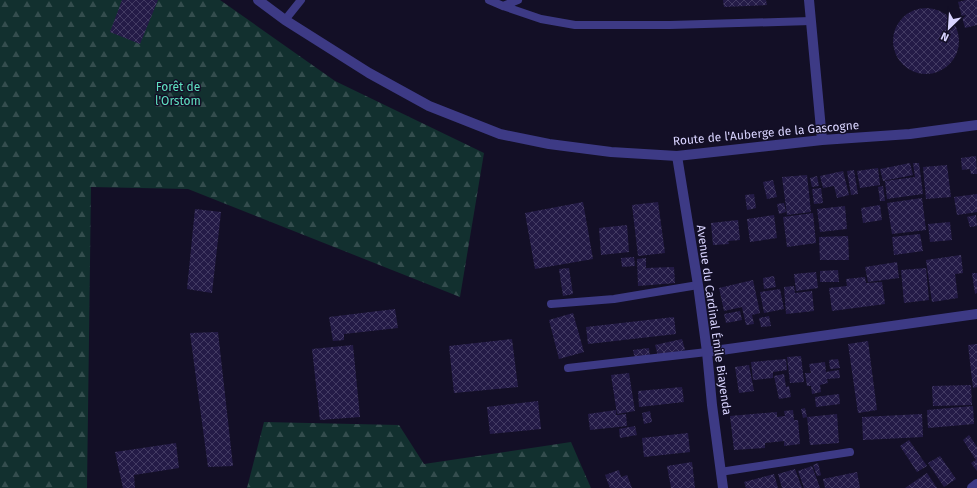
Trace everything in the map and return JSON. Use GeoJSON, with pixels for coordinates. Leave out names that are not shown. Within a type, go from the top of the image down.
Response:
{"type":"FeatureCollection","features":[{"type":"Feature","properties":{"kind":"street","name":"Route de l'Auberge de la Gascogne"},"geometry":{"type":"LineString","coordinates":[[258,0],[285,20],[369,73],[429,106],[500,134],[549,144],[611,152],[677,156],[822,140],[910,134],[977,124]]}},
{"type":"Feature","properties":{"kind":"street"},"geometry":{"type":"LineString","coordinates":[[809,0],[822,140]]}},
{"type":"Feature","properties":{"kind":"street","name":"Avenue du Cardinal Émile Biayenda"},"geometry":{"type":"LineString","coordinates":[[677,156],[698,285],[723,488]]}},
{"type":"Feature","properties":{"kind":"street"},"geometry":{"type":"LineString","coordinates":[[707,352],[977,314]]}},
{"type":"Feature","properties":{"kind":"street"},"geometry":{"type":"LineString","coordinates":[[972,488],[977,484]]}},
{"type":"Feature","properties":{"kind":"lane"},"geometry":{"type":"LineString","coordinates":[[285,20],[301,0]]}},
{"type":"Feature","properties":{"kind":"lane"},"geometry":{"type":"LineString","coordinates":[[489,0],[541,19],[575,25],[670,26],[811,21]]}},
{"type":"Feature","properties":{"kind":"lane"},"geometry":{"type":"LineString","coordinates":[[503,6],[518,0]]}},
{"type":"Feature","properties":{"kind":"lane"},"geometry":{"type":"LineString","coordinates":[[552,304],[614,299],[698,285]]}},
{"type":"Feature","properties":{"kind":"lane"},"geometry":{"type":"LineString","coordinates":[[568,368],[707,352]]}},
{"type":"Feature","properties":{"kind":"lane"},"geometry":{"type":"LineString","coordinates":[[720,472],[850,452]]}},
{"type":"Feature","properties":{"kind":"green space","name":"Forêt de l'Orstom"},"geometry":{"type":"Polygon","coordinates":[[[0,0],[220,0],[335,81],[484,153],[460,297],[188,189],[91,187],[87,488],[0,488],[0,0]]]}},
{"type":"Feature","properties":{"kind":"green space"},"geometry":{"type":"Polygon","coordinates":[[[264,422],[399,425],[424,464],[571,442],[591,488],[247,488],[264,422]]]}},
{"type":"Feature","properties":{"kind":"building"},"geometry":{"type":"Polygon","coordinates":[[[122,0],[158,0],[140,44],[110,32],[122,0]]]}},
{"type":"Feature","properties":{"kind":"building"},"geometry":{"type":"Polygon","coordinates":[[[723,0],[766,0],[767,5],[724,7],[723,0]]]}},
{"type":"Feature","properties":{"kind":"building"},"geometry":{"type":"Polygon","coordinates":[[[977,0],[977,25],[965,28],[958,2],[977,0]]]}},
{"type":"Feature","properties":{"kind":"building"},"geometry":{"type":"Polygon","coordinates":[[[926,8],[939,11],[949,18],[956,28],[959,41],[956,54],[949,64],[939,71],[926,74],[913,71],[903,64],[896,54],[893,41],[896,28],[903,18],[913,11],[926,8]]]}},
{"type":"Feature","properties":{"kind":"building"},"geometry":{"type":"Polygon","coordinates":[[[976,156],[977,174],[971,174],[970,169],[962,170],[961,158],[976,156]]]}},
{"type":"Feature","properties":{"kind":"building"},"geometry":{"type":"Polygon","coordinates":[[[910,163],[913,175],[883,181],[880,169],[910,163]]]}},
{"type":"Feature","properties":{"kind":"building"},"geometry":{"type":"Polygon","coordinates":[[[913,163],[919,163],[923,194],[887,199],[885,181],[915,177],[913,163]]]}},
{"type":"Feature","properties":{"kind":"building"},"geometry":{"type":"Polygon","coordinates":[[[947,165],[951,197],[926,199],[923,167],[947,165]]]}},
{"type":"Feature","properties":{"kind":"building"},"geometry":{"type":"Polygon","coordinates":[[[878,168],[880,185],[860,188],[857,171],[878,168]]]}},
{"type":"Feature","properties":{"kind":"building"},"geometry":{"type":"Polygon","coordinates":[[[854,170],[858,194],[851,195],[847,171],[854,170]]]}},
{"type":"Feature","properties":{"kind":"building"},"geometry":{"type":"Polygon","coordinates":[[[843,171],[849,195],[837,198],[834,186],[823,188],[820,176],[843,171]]]}},
{"type":"Feature","properties":{"kind":"building"},"geometry":{"type":"Polygon","coordinates":[[[807,175],[811,212],[787,215],[782,177],[807,175]]]}},
{"type":"Feature","properties":{"kind":"building"},"geometry":{"type":"Polygon","coordinates":[[[817,176],[819,186],[812,187],[810,178],[817,176]]]}},
{"type":"Feature","properties":{"kind":"building"},"geometry":{"type":"Polygon","coordinates":[[[773,180],[777,197],[767,199],[763,182],[773,180]]]}},
{"type":"Feature","properties":{"kind":"building"},"geometry":{"type":"Polygon","coordinates":[[[883,186],[885,201],[880,201],[878,187],[883,186]]]}},
{"type":"Feature","properties":{"kind":"building"},"geometry":{"type":"Polygon","coordinates":[[[821,188],[823,203],[814,204],[812,189],[821,188]]]}},
{"type":"Feature","properties":{"kind":"building"},"geometry":{"type":"Polygon","coordinates":[[[754,194],[756,208],[747,210],[745,195],[754,194]]]}},
{"type":"Feature","properties":{"kind":"building"},"geometry":{"type":"Polygon","coordinates":[[[977,194],[977,212],[957,215],[954,197],[977,194]]]}},
{"type":"Feature","properties":{"kind":"building"},"geometry":{"type":"Polygon","coordinates":[[[922,198],[926,230],[892,234],[887,203],[922,198]]]}},
{"type":"Feature","properties":{"kind":"building"},"geometry":{"type":"Polygon","coordinates":[[[583,202],[593,259],[535,269],[525,213],[583,202]]]}},
{"type":"Feature","properties":{"kind":"building"},"geometry":{"type":"Polygon","coordinates":[[[658,202],[665,253],[638,256],[632,205],[658,202]]]}},
{"type":"Feature","properties":{"kind":"building"},"geometry":{"type":"Polygon","coordinates":[[[784,203],[786,212],[779,214],[777,204],[784,203]]]}},
{"type":"Feature","properties":{"kind":"building"},"geometry":{"type":"Polygon","coordinates":[[[880,205],[882,220],[863,223],[861,208],[880,205]]]}},
{"type":"Feature","properties":{"kind":"building"},"geometry":{"type":"Polygon","coordinates":[[[845,206],[847,229],[820,232],[817,209],[845,206]]]}},
{"type":"Feature","properties":{"kind":"building"},"geometry":{"type":"Polygon","coordinates":[[[195,209],[221,212],[212,293],[187,289],[195,209]]]}},
{"type":"Feature","properties":{"kind":"building"},"geometry":{"type":"Polygon","coordinates":[[[813,213],[816,243],[787,247],[783,217],[813,213]]]}},
{"type":"Feature","properties":{"kind":"building"},"geometry":{"type":"Polygon","coordinates":[[[774,215],[777,238],[750,242],[747,219],[774,215]]]}},
{"type":"Feature","properties":{"kind":"building"},"geometry":{"type":"Polygon","coordinates":[[[976,215],[977,226],[970,227],[967,217],[976,215]]]}},
{"type":"Feature","properties":{"kind":"building"},"geometry":{"type":"Polygon","coordinates":[[[738,220],[740,240],[728,241],[729,244],[713,245],[711,223],[738,220]]]}},
{"type":"Feature","properties":{"kind":"building"},"geometry":{"type":"Polygon","coordinates":[[[950,222],[952,240],[930,242],[928,224],[950,222]]]}},
{"type":"Feature","properties":{"kind":"building"},"geometry":{"type":"Polygon","coordinates":[[[627,225],[629,252],[601,255],[599,228],[627,225]]]}},
{"type":"Feature","properties":{"kind":"building"},"geometry":{"type":"Polygon","coordinates":[[[920,234],[923,251],[894,255],[892,237],[920,234]]]}},
{"type":"Feature","properties":{"kind":"building"},"geometry":{"type":"Polygon","coordinates":[[[848,236],[849,260],[820,260],[819,237],[848,236]]]}},
{"type":"Feature","properties":{"kind":"building"},"geometry":{"type":"Polygon","coordinates":[[[961,255],[963,273],[955,274],[958,298],[932,302],[926,260],[961,255]]]}},
{"type":"Feature","properties":{"kind":"building"},"geometry":{"type":"Polygon","coordinates":[[[634,257],[635,266],[622,267],[621,258],[634,257]]]}},
{"type":"Feature","properties":{"kind":"building"},"geometry":{"type":"Polygon","coordinates":[[[646,258],[646,268],[674,267],[675,283],[638,286],[637,259],[646,258]]]}},
{"type":"Feature","properties":{"kind":"building"},"geometry":{"type":"Polygon","coordinates":[[[897,262],[899,278],[868,282],[865,267],[897,262]]]}},
{"type":"Feature","properties":{"kind":"building"},"geometry":{"type":"Polygon","coordinates":[[[569,268],[573,294],[563,296],[559,269],[569,268]]]}},
{"type":"Feature","properties":{"kind":"building"},"geometry":{"type":"Polygon","coordinates":[[[926,268],[929,300],[904,303],[901,270],[926,268]]]}},
{"type":"Feature","properties":{"kind":"building"},"geometry":{"type":"Polygon","coordinates":[[[838,270],[839,282],[820,282],[820,271],[838,270]]]}},
{"type":"Feature","properties":{"kind":"building"},"geometry":{"type":"Polygon","coordinates":[[[816,272],[818,288],[796,291],[794,274],[816,272]]]}},
{"type":"Feature","properties":{"kind":"building"},"geometry":{"type":"Polygon","coordinates":[[[972,273],[977,273],[977,293],[975,294],[972,273]]]}},
{"type":"Feature","properties":{"kind":"building"},"geometry":{"type":"Polygon","coordinates":[[[774,276],[776,287],[764,289],[763,278],[774,276]]]}},
{"type":"Feature","properties":{"kind":"building"},"geometry":{"type":"Polygon","coordinates":[[[865,277],[866,283],[882,282],[885,304],[832,311],[829,288],[847,286],[846,279],[865,277]]]}},
{"type":"Feature","properties":{"kind":"building"},"geometry":{"type":"Polygon","coordinates":[[[753,280],[760,313],[752,315],[754,324],[746,325],[742,307],[724,311],[719,288],[753,280]]]}},
{"type":"Feature","properties":{"kind":"building"},"geometry":{"type":"Polygon","coordinates":[[[794,286],[795,293],[812,291],[814,311],[786,314],[784,287],[794,286]]]}},
{"type":"Feature","properties":{"kind":"building"},"geometry":{"type":"Polygon","coordinates":[[[780,289],[784,309],[764,313],[760,292],[780,289]]]}},
{"type":"Feature","properties":{"kind":"building"},"geometry":{"type":"Polygon","coordinates":[[[395,309],[398,328],[344,334],[344,340],[333,341],[329,317],[395,309]]]}},
{"type":"Feature","properties":{"kind":"building"},"geometry":{"type":"Polygon","coordinates":[[[740,311],[742,320],[726,323],[724,314],[740,311]]]}},
{"type":"Feature","properties":{"kind":"building"},"geometry":{"type":"Polygon","coordinates":[[[573,313],[584,352],[559,359],[549,320],[573,313]]]}},
{"type":"Feature","properties":{"kind":"building"},"geometry":{"type":"Polygon","coordinates":[[[769,316],[771,326],[761,327],[759,318],[769,316]]]}},
{"type":"Feature","properties":{"kind":"building"},"geometry":{"type":"Polygon","coordinates":[[[674,317],[676,334],[588,344],[586,327],[674,317]]]}},
{"type":"Feature","properties":{"kind":"building"},"geometry":{"type":"Polygon","coordinates":[[[218,332],[233,466],[208,467],[190,333],[218,332]]]}},
{"type":"Feature","properties":{"kind":"building"},"geometry":{"type":"Polygon","coordinates":[[[512,339],[518,387],[454,393],[449,346],[512,339]]]}},
{"type":"Feature","properties":{"kind":"building"},"geometry":{"type":"Polygon","coordinates":[[[682,339],[685,350],[658,356],[655,345],[682,339]]]}},
{"type":"Feature","properties":{"kind":"building"},"geometry":{"type":"Polygon","coordinates":[[[868,341],[877,410],[858,413],[848,344],[868,341]]]}},
{"type":"Feature","properties":{"kind":"building"},"geometry":{"type":"Polygon","coordinates":[[[977,344],[977,387],[973,388],[968,345],[977,344]]]}},
{"type":"Feature","properties":{"kind":"building"},"geometry":{"type":"Polygon","coordinates":[[[353,345],[360,417],[320,420],[312,349],[353,345]]]}},
{"type":"Feature","properties":{"kind":"building"},"geometry":{"type":"Polygon","coordinates":[[[649,348],[650,357],[635,359],[633,350],[649,348]]]}},
{"type":"Feature","properties":{"kind":"building"},"geometry":{"type":"Polygon","coordinates":[[[801,356],[804,382],[790,383],[787,357],[801,356]]]}},
{"type":"Feature","properties":{"kind":"building"},"geometry":{"type":"Polygon","coordinates":[[[786,359],[787,370],[773,372],[773,378],[753,380],[751,362],[786,359]]]}},
{"type":"Feature","properties":{"kind":"building"},"geometry":{"type":"Polygon","coordinates":[[[838,359],[840,368],[830,369],[829,360],[838,359]]]}},
{"type":"Feature","properties":{"kind":"building"},"geometry":{"type":"Polygon","coordinates":[[[825,362],[826,372],[839,370],[840,378],[827,379],[828,383],[820,385],[821,392],[812,394],[811,386],[807,386],[805,373],[811,373],[809,364],[825,362]]]}},
{"type":"Feature","properties":{"kind":"building"},"geometry":{"type":"Polygon","coordinates":[[[749,365],[754,391],[739,393],[735,367],[749,365]]]}},
{"type":"Feature","properties":{"kind":"building"},"geometry":{"type":"Polygon","coordinates":[[[629,373],[635,411],[617,414],[611,375],[629,373]]]}},
{"type":"Feature","properties":{"kind":"building"},"geometry":{"type":"Polygon","coordinates":[[[784,374],[786,387],[789,386],[791,397],[779,399],[774,376],[784,374]]]}},
{"type":"Feature","properties":{"kind":"building"},"geometry":{"type":"Polygon","coordinates":[[[971,385],[972,405],[933,406],[932,386],[971,385]]]}},
{"type":"Feature","properties":{"kind":"building"},"geometry":{"type":"Polygon","coordinates":[[[682,387],[684,402],[639,407],[638,391],[682,387]]]}},
{"type":"Feature","properties":{"kind":"building"},"geometry":{"type":"Polygon","coordinates":[[[839,394],[840,404],[816,407],[815,397],[839,394]]]}},
{"type":"Feature","properties":{"kind":"building"},"geometry":{"type":"Polygon","coordinates":[[[538,401],[541,429],[490,434],[487,407],[538,401]]]}},
{"type":"Feature","properties":{"kind":"building"},"geometry":{"type":"Polygon","coordinates":[[[973,406],[974,424],[928,428],[927,410],[973,406]]]}},
{"type":"Feature","properties":{"kind":"building"},"geometry":{"type":"Polygon","coordinates":[[[805,408],[807,417],[803,418],[801,409],[805,408]]]}},
{"type":"Feature","properties":{"kind":"building"},"geometry":{"type":"Polygon","coordinates":[[[616,410],[616,415],[626,414],[627,426],[590,430],[588,414],[616,410]]]}},
{"type":"Feature","properties":{"kind":"building"},"geometry":{"type":"Polygon","coordinates":[[[793,410],[794,420],[798,420],[800,444],[784,446],[784,441],[765,443],[765,448],[734,450],[730,416],[777,412],[777,417],[785,416],[784,411],[793,410]]]}},
{"type":"Feature","properties":{"kind":"building"},"geometry":{"type":"Polygon","coordinates":[[[650,411],[652,422],[644,424],[642,413],[650,411]]]}},
{"type":"Feature","properties":{"kind":"building"},"geometry":{"type":"Polygon","coordinates":[[[837,414],[839,443],[810,445],[807,417],[837,414]]]}},
{"type":"Feature","properties":{"kind":"building"},"geometry":{"type":"Polygon","coordinates":[[[922,414],[923,437],[863,440],[862,417],[922,414]]]}},
{"type":"Feature","properties":{"kind":"building"},"geometry":{"type":"Polygon","coordinates":[[[635,426],[637,435],[620,438],[619,429],[635,426]]]}},
{"type":"Feature","properties":{"kind":"building"},"geometry":{"type":"Polygon","coordinates":[[[688,433],[690,452],[644,457],[642,438],[688,433]]]}},
{"type":"Feature","properties":{"kind":"building"},"geometry":{"type":"Polygon","coordinates":[[[969,435],[977,447],[977,471],[971,463],[976,460],[963,440],[969,435]]]}},
{"type":"Feature","properties":{"kind":"building"},"geometry":{"type":"Polygon","coordinates":[[[909,440],[927,466],[917,472],[900,446],[909,440]]]}},
{"type":"Feature","properties":{"kind":"building"},"geometry":{"type":"Polygon","coordinates":[[[176,443],[179,468],[134,475],[135,488],[123,488],[115,452],[176,443]]]}},
{"type":"Feature","properties":{"kind":"building"},"geometry":{"type":"Polygon","coordinates":[[[940,456],[956,479],[944,487],[928,463],[940,456]]]}},
{"type":"Feature","properties":{"kind":"building"},"geometry":{"type":"Polygon","coordinates":[[[692,462],[695,488],[671,488],[667,466],[692,462]]]}},
{"type":"Feature","properties":{"kind":"building"},"geometry":{"type":"Polygon","coordinates":[[[818,463],[821,475],[817,476],[813,465],[818,463]]]}},
{"type":"Feature","properties":{"kind":"building"},"geometry":{"type":"Polygon","coordinates":[[[812,466],[820,488],[804,488],[798,471],[812,466]]]}},
{"type":"Feature","properties":{"kind":"building"},"geometry":{"type":"Polygon","coordinates":[[[795,469],[802,488],[782,488],[778,474],[795,469]]]}},
{"type":"Feature","properties":{"kind":"building"},"geometry":{"type":"Polygon","coordinates":[[[619,470],[621,477],[627,475],[632,488],[610,488],[605,475],[619,470]]]}},
{"type":"Feature","properties":{"kind":"building"},"geometry":{"type":"Polygon","coordinates":[[[857,472],[860,488],[825,488],[823,479],[857,472]]]}},
{"type":"Feature","properties":{"kind":"building"},"geometry":{"type":"Polygon","coordinates":[[[927,473],[937,488],[905,488],[927,473]]]}},
{"type":"Feature","properties":{"kind":"building"},"geometry":{"type":"Polygon","coordinates":[[[774,474],[778,488],[746,488],[744,482],[774,474]]]}}]}
